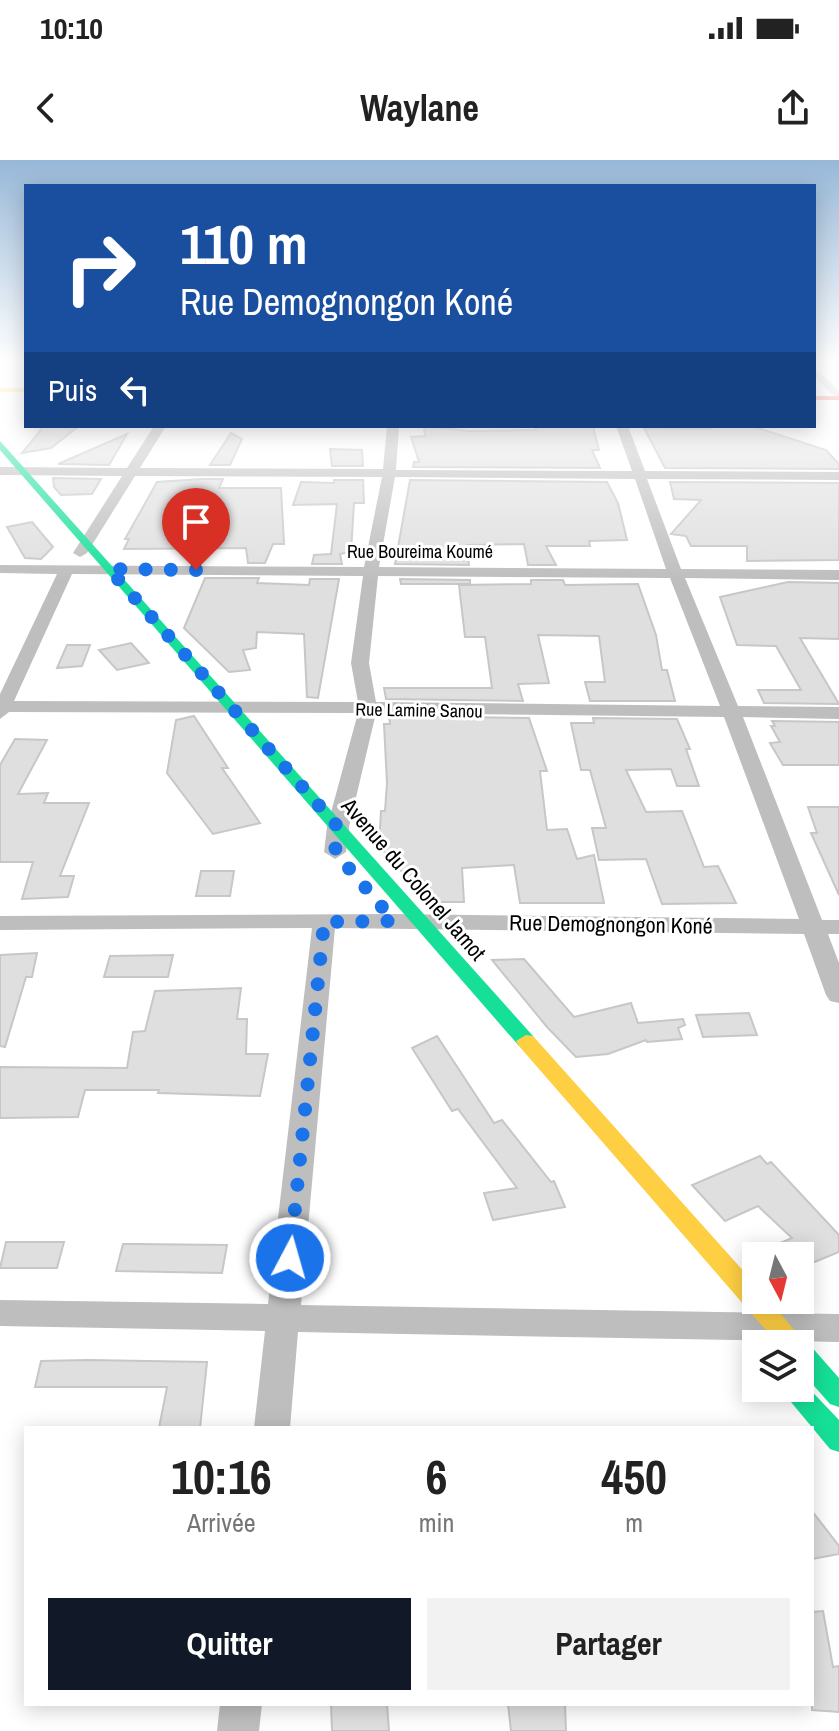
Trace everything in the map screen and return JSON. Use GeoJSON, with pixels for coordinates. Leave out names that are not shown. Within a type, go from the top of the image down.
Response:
{"type":"FeatureCollection","features":[{"type":"Feature","properties":{"kind":"main road","name":"Avenue du Colonel Jamot"},"geometry":{"type":"LineString","coordinates":[[0,444],[8,468],[102,569],[221,706],[335,852],[394,921]]}},
{"type":"Feature","properties":{"kind":"main road","name":"Avenue du Colonel Jamot"},"geometry":{"type":"LineString","coordinates":[[221,706],[338,827],[417,933],[759,1329]]}},
{"type":"Feature","properties":{"kind":"main road"},"geometry":{"type":"LineString","coordinates":[[814,1368],[839,1396]]}},
{"type":"Feature","properties":{"kind":"main road"},"geometry":{"type":"LineString","coordinates":[[807,1402],[839,1440]]}},
{"type":"Feature","properties":{"kind":"street"},"geometry":{"type":"LineString","coordinates":[[83,548],[155,434]]}},
{"type":"Feature","properties":{"kind":"street"},"geometry":{"type":"LineString","coordinates":[[335,852],[338,827],[368,710],[360,663],[392,434]]}},
{"type":"Feature","properties":{"kind":"street"},"geometry":{"type":"LineString","coordinates":[[625,434],[675,573],[732,713],[839,995]]}},
{"type":"Feature","properties":{"kind":"street"},"geometry":{"type":"LineString","coordinates":[[8,468],[133,472],[839,476]]}},
{"type":"Feature","properties":{"kind":"street","name":"Rue Boureima Koumé"},"geometry":{"type":"LineString","coordinates":[[0,569],[839,575]]}},
{"type":"Feature","properties":{"kind":"street"},"geometry":{"type":"LineString","coordinates":[[1,709],[67,569]]}},
{"type":"Feature","properties":{"kind":"street","name":"Rue Lamine Sanou"},"geometry":{"type":"LineString","coordinates":[[1,709],[221,706],[839,713]]}},
{"type":"Feature","properties":{"kind":"street","name":"Rue Demognongon Koné"},"geometry":{"type":"LineString","coordinates":[[0,923],[394,921],[417,933],[839,927]]}},
{"type":"Feature","properties":{"kind":"street"},"geometry":{"type":"LineString","coordinates":[[272,1426],[324,922]]}},
{"type":"Feature","properties":{"kind":"street"},"geometry":{"type":"LineString","coordinates":[[0,1313],[759,1329],[839,1328]]}},
{"type":"Feature","properties":{"kind":"street"},"geometry":{"type":"LineString","coordinates":[[238,1731],[241,1706]]}},
{"type":"Feature","properties":{"kind":"building"},"geometry":{"type":"Polygon","coordinates":[[[37,434],[68,434],[51,448],[22,453],[37,434]]]}},
{"type":"Feature","properties":{"kind":"building"},"geometry":{"type":"Polygon","coordinates":[[[126,434],[127,434],[109,465],[58,464],[126,434]]]}},
{"type":"Feature","properties":{"kind":"building"},"geometry":{"type":"Polygon","coordinates":[[[230,434],[242,439],[230,465],[210,465],[230,434]]]}},
{"type":"Feature","properties":{"kind":"building"},"geometry":{"type":"Polygon","coordinates":[[[595,434],[599,450],[592,450],[600,468],[413,467],[414,462],[419,462],[411,437],[595,434]]]}},
{"type":"Feature","properties":{"kind":"building"},"geometry":{"type":"Polygon","coordinates":[[[647,434],[778,434],[826,450],[839,464],[839,469],[665,468],[647,434]]]}},
{"type":"Feature","properties":{"kind":"building"},"geometry":{"type":"Polygon","coordinates":[[[330,449],[362,450],[363,466],[332,466],[330,449]]]}},
{"type":"Feature","properties":{"kind":"building"},"geometry":{"type":"Polygon","coordinates":[[[53,478],[101,479],[92,494],[61,495],[54,487],[53,478]]]}},
{"type":"Feature","properties":{"kind":"building"},"geometry":{"type":"Polygon","coordinates":[[[223,479],[219,488],[281,488],[284,544],[273,544],[265,563],[248,563],[246,548],[124,549],[129,539],[125,539],[157,482],[223,479]]]}},
{"type":"Feature","properties":{"kind":"building"},"geometry":{"type":"Polygon","coordinates":[[[334,480],[363,480],[364,503],[354,503],[351,552],[340,554],[342,564],[312,564],[314,555],[331,554],[337,504],[293,505],[301,482],[334,483],[334,480]]]}},
{"type":"Feature","properties":{"kind":"building"},"geometry":{"type":"Polygon","coordinates":[[[410,480],[607,482],[618,503],[627,540],[589,541],[590,546],[546,546],[556,565],[528,565],[524,544],[467,545],[469,565],[395,564],[410,480]]]}},
{"type":"Feature","properties":{"kind":"building"},"geometry":{"type":"Polygon","coordinates":[[[670,482],[839,483],[839,560],[747,561],[747,546],[691,546],[686,536],[671,534],[701,500],[674,499],[670,482]]]}},
{"type":"Feature","properties":{"kind":"building"},"geometry":{"type":"Polygon","coordinates":[[[32,522],[53,547],[41,559],[25,558],[7,527],[32,522]]]}},
{"type":"Feature","properties":{"kind":"building"},"geometry":{"type":"Polygon","coordinates":[[[205,578],[259,578],[257,583],[309,585],[310,579],[339,579],[318,698],[307,697],[304,634],[257,632],[256,648],[243,650],[250,670],[229,672],[184,628],[205,578]]]}},
{"type":"Feature","properties":{"kind":"building"},"geometry":{"type":"Polygon","coordinates":[[[400,579],[470,580],[470,584],[401,584],[400,579]]]}},
{"type":"Feature","properties":{"kind":"building"},"geometry":{"type":"Polygon","coordinates":[[[531,580],[563,580],[565,585],[638,584],[656,635],[662,670],[667,670],[675,701],[590,701],[585,682],[605,682],[599,636],[538,635],[549,683],[518,684],[523,701],[386,699],[384,688],[492,688],[485,637],[465,637],[459,585],[531,584],[531,580]]]}},
{"type":"Feature","properties":{"kind":"building"},"geometry":{"type":"Polygon","coordinates":[[[788,582],[839,583],[839,639],[800,638],[839,704],[764,703],[758,690],[801,690],[776,646],[737,645],[720,597],[788,582]]]}},
{"type":"Feature","properties":{"kind":"building"},"geometry":{"type":"Polygon","coordinates":[[[131,643],[149,663],[117,670],[99,650],[131,643]]]}},
{"type":"Feature","properties":{"kind":"building"},"geometry":{"type":"Polygon","coordinates":[[[67,645],[90,645],[82,666],[57,668],[67,645]]]}},
{"type":"Feature","properties":{"kind":"building"},"geometry":{"type":"Polygon","coordinates":[[[194,716],[228,768],[222,768],[260,823],[213,834],[167,773],[176,720],[194,716]]]}},
{"type":"Feature","properties":{"kind":"building"},"geometry":{"type":"Polygon","coordinates":[[[389,716],[529,718],[547,771],[540,771],[547,830],[567,829],[577,859],[594,855],[604,903],[520,903],[514,865],[462,868],[464,902],[441,902],[422,879],[411,882],[379,846],[381,811],[385,811],[387,783],[384,724],[390,724],[389,716]]]}},
{"type":"Feature","properties":{"kind":"building"},"geometry":{"type":"Polygon","coordinates":[[[593,718],[677,719],[690,749],[686,749],[699,786],[677,786],[671,769],[626,770],[646,812],[682,811],[704,867],[718,866],[736,903],[662,904],[646,859],[599,860],[592,828],[606,828],[590,770],[581,770],[571,723],[594,723],[593,718]]]}},
{"type":"Feature","properties":{"kind":"building"},"geometry":{"type":"Polygon","coordinates":[[[772,721],[839,722],[839,765],[783,765],[770,743],[780,742],[771,726],[775,726],[772,721]]]}},
{"type":"Feature","properties":{"kind":"building"},"geometry":{"type":"Polygon","coordinates":[[[15,739],[47,740],[18,794],[48,793],[44,803],[89,803],[60,876],[74,876],[68,897],[22,899],[33,862],[0,862],[0,765],[15,739]]]}},
{"type":"Feature","properties":{"kind":"building"},"geometry":{"type":"Polygon","coordinates":[[[808,807],[839,807],[839,895],[811,833],[817,833],[808,807]]]}},
{"type":"Feature","properties":{"kind":"building"},"geometry":{"type":"Polygon","coordinates":[[[201,871],[234,871],[230,896],[196,896],[201,871]]]}},
{"type":"Feature","properties":{"kind":"building"},"geometry":{"type":"Polygon","coordinates":[[[37,953],[32,977],[26,977],[5,1047],[0,1046],[0,955],[37,953]]]}},
{"type":"Feature","properties":{"kind":"building"},"geometry":{"type":"Polygon","coordinates":[[[173,955],[168,977],[104,977],[110,956],[173,955]]]}},
{"type":"Feature","properties":{"kind":"building"},"geometry":{"type":"Polygon","coordinates":[[[524,959],[574,1017],[631,1003],[638,1023],[683,1019],[685,1025],[678,1028],[682,1039],[646,1040],[608,1054],[576,1057],[492,960],[524,959]]]}},
{"type":"Feature","properties":{"kind":"building"},"geometry":{"type":"Polygon","coordinates":[[[241,988],[237,1019],[247,1019],[246,1054],[268,1054],[260,1096],[158,1093],[159,1090],[85,1090],[78,1117],[0,1118],[0,1067],[127,1068],[133,1032],[145,1031],[155,991],[241,988]]]}},
{"type":"Feature","properties":{"kind":"building"},"geometry":{"type":"Polygon","coordinates":[[[749,1013],[757,1035],[703,1037],[696,1015],[749,1013]]]}},
{"type":"Feature","properties":{"kind":"building"},"geometry":{"type":"Polygon","coordinates":[[[437,1036],[494,1123],[502,1120],[551,1182],[554,1181],[565,1207],[493,1220],[484,1193],[517,1188],[458,1109],[452,1111],[412,1048],[437,1036]]]}},
{"type":"Feature","properties":{"kind":"building"},"geometry":{"type":"Polygon","coordinates":[[[760,1156],[767,1164],[771,1162],[839,1235],[839,1252],[814,1262],[814,1242],[783,1242],[792,1238],[758,1206],[725,1221],[692,1185],[760,1156]]]}},
{"type":"Feature","properties":{"kind":"building"},"geometry":{"type":"Polygon","coordinates":[[[6,1242],[64,1242],[57,1268],[0,1268],[6,1242]]]}},
{"type":"Feature","properties":{"kind":"building"},"geometry":{"type":"Polygon","coordinates":[[[123,1244],[227,1245],[222,1273],[116,1271],[123,1244]]]}},
{"type":"Feature","properties":{"kind":"building"},"geometry":{"type":"Polygon","coordinates":[[[41,1361],[207,1362],[200,1426],[159,1426],[167,1387],[35,1387],[41,1361]]]}},
{"type":"Feature","properties":{"kind":"building"},"geometry":{"type":"Polygon","coordinates":[[[814,1514],[839,1546],[839,1554],[814,1559],[814,1514]]]}},
{"type":"Feature","properties":{"kind":"building"},"geometry":{"type":"Polygon","coordinates":[[[823,1611],[833,1667],[839,1666],[839,1712],[812,1710],[814,1612],[823,1611]]]}},
{"type":"Feature","properties":{"kind":"building"},"geometry":{"type":"Polygon","coordinates":[[[331,1706],[387,1706],[389,1731],[332,1731],[331,1706]]]}},
{"type":"Feature","properties":{"kind":"building"},"geometry":{"type":"Polygon","coordinates":[[[508,1706],[565,1706],[566,1731],[511,1731],[508,1706]]]}},
{"type":"Feature","properties":{"kind":"traffic: fast"},"geometry":{"type":"LineString","coordinates":[[0,444],[526,1041]]}},
{"type":"Feature","properties":{"kind":"traffic: fast"},"geometry":{"type":"LineString","coordinates":[[814,1368],[839,1396]]}},
{"type":"Feature","properties":{"kind":"traffic: fast"},"geometry":{"type":"LineString","coordinates":[[807,1402],[839,1440]]}},
{"type":"Feature","properties":{"kind":"traffic: slow"},"geometry":{"type":"LineString","coordinates":[[526,1041],[781,1330]]}},
{"type":"Feature","properties":{"kind":"route"},"geometry":{"type":"LineString","coordinates":[[196,570],[109,569],[338,827],[335,852],[394,921],[324,922],[290,1258]]}}]}
